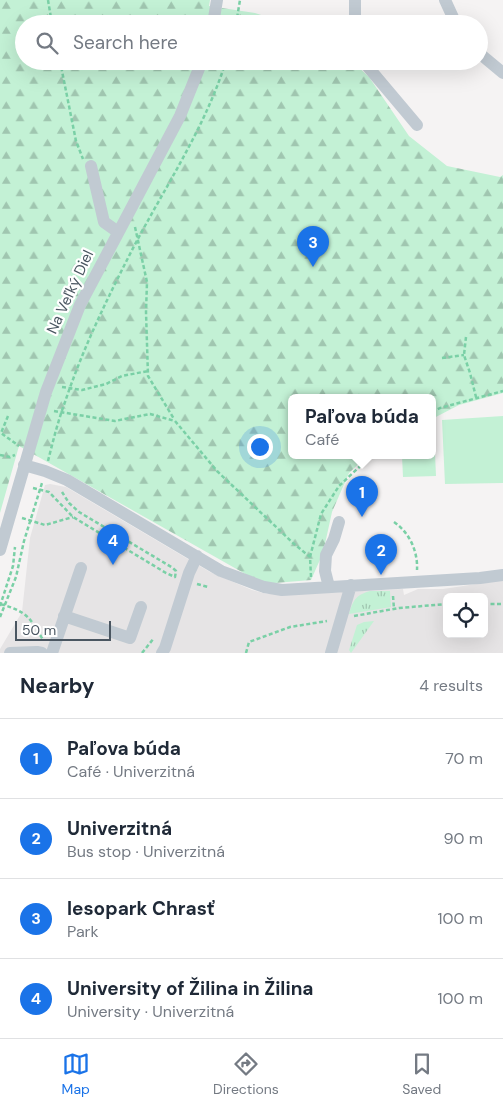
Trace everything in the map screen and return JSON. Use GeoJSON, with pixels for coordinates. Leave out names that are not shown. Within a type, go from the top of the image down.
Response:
{"type":"FeatureCollection","features":[{"type":"Feature","properties":{"kind":"street"},"geometry":{"type":"LineString","coordinates":[[214,15],[217,0]]}},
{"type":"Feature","properties":{"kind":"street"},"geometry":{"type":"LineString","coordinates":[[355,0],[355,15]]}},
{"type":"Feature","properties":{"kind":"street"},"geometry":{"type":"LineString","coordinates":[[445,0],[452,15]]}},
{"type":"Feature","properties":{"kind":"street"},"geometry":{"type":"LineString","coordinates":[[488,60],[503,73]]}},
{"type":"Feature","properties":{"kind":"street","name":"Na Veľký Diel"},"geometry":{"type":"LineString","coordinates":[[0,550],[46,392],[80,305],[180,116],[198,70]]}},
{"type":"Feature","properties":{"kind":"street"},"geometry":{"type":"LineString","coordinates":[[371,70],[417,125]]}},
{"type":"Feature","properties":{"kind":"street"},"geometry":{"type":"LineString","coordinates":[[91,166],[104,222],[118,232]]}},
{"type":"Feature","properties":{"kind":"street"},"geometry":{"type":"LineString","coordinates":[[24,465],[44,476],[67,480],[221,571],[264,587],[282,590],[503,575]]}},
{"type":"Feature","properties":{"kind":"street"},"geometry":{"type":"LineString","coordinates":[[329,587],[325,571],[326,555],[334,539],[339,522]]}},
{"type":"Feature","properties":{"kind":"street"},"geometry":{"type":"LineString","coordinates":[[162,653],[189,573],[197,556]]}},
{"type":"Feature","properties":{"kind":"street"},"geometry":{"type":"LineString","coordinates":[[10,653],[46,650],[64,616],[81,568]]}},
{"type":"Feature","properties":{"kind":"street"},"geometry":{"type":"LineString","coordinates":[[331,653],[351,585]]}},
{"type":"Feature","properties":{"kind":"street"},"geometry":{"type":"LineString","coordinates":[[64,616],[130,638],[141,607]]}},
{"type":"Feature","properties":{"kind":"path"},"geometry":{"type":"LineString","coordinates":[[48,0],[50,15]]}},
{"type":"Feature","properties":{"kind":"path"},"geometry":{"type":"LineString","coordinates":[[238,15],[240,0]]}},
{"type":"Feature","properties":{"kind":"path"},"geometry":{"type":"LineString","coordinates":[[62,70],[76,141],[84,161],[91,166]]}},
{"type":"Feature","properties":{"kind":"path"},"geometry":{"type":"LineString","coordinates":[[0,617],[16,577],[30,520],[41,490],[62,412],[100,314],[200,126],[223,70]]}},
{"type":"Feature","properties":{"kind":"path"},"geometry":{"type":"LineString","coordinates":[[136,227],[147,282],[148,376],[175,421],[217,471],[310,557]]}},
{"type":"Feature","properties":{"kind":"path"},"geometry":{"type":"LineString","coordinates":[[466,337],[464,355],[476,397]]}},
{"type":"Feature","properties":{"kind":"path"},"geometry":{"type":"LineString","coordinates":[[442,358],[464,355]]}},
{"type":"Feature","properties":{"kind":"path"},"geometry":{"type":"LineString","coordinates":[[62,387],[82,390],[106,384],[122,376],[148,371]]}},
{"type":"Feature","properties":{"kind":"path"},"geometry":{"type":"LineString","coordinates":[[436,410],[476,397],[503,391]]}},
{"type":"Feature","properties":{"kind":"path"},"geometry":{"type":"LineString","coordinates":[[54,411],[115,420],[150,414],[175,421]]}},
{"type":"Feature","properties":{"kind":"path"},"geometry":{"type":"LineString","coordinates":[[8,416],[0,433],[19,446]]}},
{"type":"Feature","properties":{"kind":"path"},"geometry":{"type":"LineString","coordinates":[[42,452],[50,454]]}},
{"type":"Feature","properties":{"kind":"path"},"geometry":{"type":"LineString","coordinates":[[312,588],[310,557],[322,514],[339,486],[368,459]]}},
{"type":"Feature","properties":{"kind":"path"},"geometry":{"type":"LineString","coordinates":[[44,476],[50,484]]}},
{"type":"Feature","properties":{"kind":"path"},"geometry":{"type":"LineString","coordinates":[[30,493],[34,484],[44,476]]}},
{"type":"Feature","properties":{"kind":"path"},"geometry":{"type":"LineString","coordinates":[[32,488],[54,496],[60,505],[73,517],[175,577],[176,571],[173,568],[79,512],[58,487]]}},
{"type":"Feature","properties":{"kind":"path"},"geometry":{"type":"LineString","coordinates":[[68,512],[73,506]]}},
{"type":"Feature","properties":{"kind":"path"},"geometry":{"type":"LineString","coordinates":[[20,525],[24,511]]}},
{"type":"Feature","properties":{"kind":"path"},"geometry":{"type":"LineString","coordinates":[[114,541],[129,516]]}},
{"type":"Feature","properties":{"kind":"path"},"geometry":{"type":"LineString","coordinates":[[22,518],[45,525],[73,517]]}},
{"type":"Feature","properties":{"kind":"path"},"geometry":{"type":"LineString","coordinates":[[394,522],[403,528],[412,543],[418,565],[417,582]]}},
{"type":"Feature","properties":{"kind":"path"},"geometry":{"type":"LineString","coordinates":[[16,539],[13,566],[1,605],[6,605],[28,616],[46,650]]}},
{"type":"Feature","properties":{"kind":"path"},"geometry":{"type":"LineString","coordinates":[[246,653],[249,642],[290,627],[399,608],[443,604]]}},
{"type":"Feature","properties":{"kind":"path"},"geometry":{"type":"LineString","coordinates":[[488,604],[503,604]]}},
{"type":"Feature","properties":{"kind":"shaded area"},"geometry":{"type":"Polygon","coordinates":[[[50,484],[66,487],[210,572],[252,590],[267,594],[403,589],[404,595],[418,589],[443,589],[503,580],[503,653],[0,653],[0,649],[22,612],[30,538],[45,485],[50,484]]]}},
{"type":"Feature","properties":{"kind":"green space"},"geometry":{"type":"Polygon","coordinates":[[[0,0],[210,0],[209,6],[261,15],[15,15],[15,70],[362,70],[369,77],[409,136],[447,166],[500,177],[503,175],[503,393],[459,405],[436,417],[436,394],[288,394],[288,459],[364,459],[349,473],[332,512],[323,553],[311,580],[263,584],[19,446],[0,513],[0,0]]]}},
{"type":"Feature","properties":{"kind":"green space"},"geometry":{"type":"Polygon","coordinates":[[[503,416],[503,483],[445,484],[442,420],[503,416]]]}},
{"type":"Feature","properties":{"kind":"green space"},"geometry":{"type":"Polygon","coordinates":[[[402,459],[435,459],[436,476],[403,477],[402,459]]]}},
{"type":"Feature","properties":{"kind":"green space"},"geometry":{"type":"Polygon","coordinates":[[[370,591],[390,591],[391,607],[349,614],[356,599],[361,594],[370,591]]]}},
{"type":"Feature","properties":{"kind":"green space"},"geometry":{"type":"Polygon","coordinates":[[[374,621],[351,653],[349,650],[357,625],[374,621]]]}},
{"type":"Feature","properties":{"kind":"place","name":"lesopark Chrasť"},"geometry":{"type":"Point","coordinates":[313,267]}},
{"type":"Feature","properties":{"kind":"place","name":"Paľova búda"},"geometry":{"type":"Point","coordinates":[362,517]}},
{"type":"Feature","properties":{"kind":"place","name":"University of Žilina in Žilina"},"geometry":{"type":"Point","coordinates":[113,565]}},
{"type":"Feature","properties":{"kind":"place","name":"Univerzitná"},"geometry":{"type":"Point","coordinates":[381,575]}}]}
